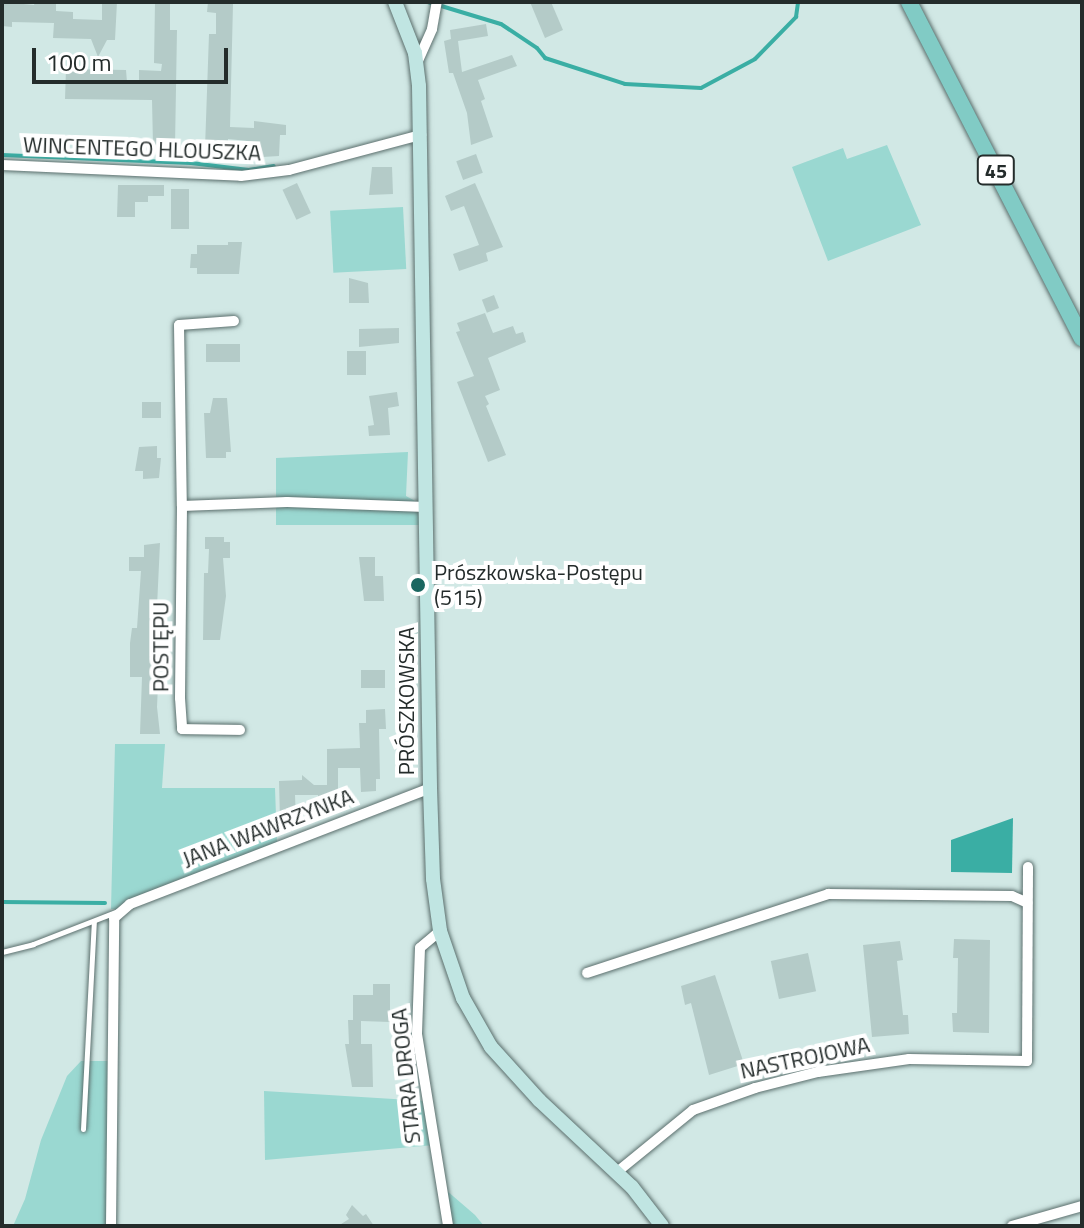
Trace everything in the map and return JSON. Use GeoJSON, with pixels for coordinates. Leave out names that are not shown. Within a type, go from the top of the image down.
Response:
{"type":"FeatureCollection","features":[{"type":"Feature","properties":{"kind":"main road","name":"45"},"geometry":{"type":"LineString","coordinates":[[909,2],[1082,338]]}},
{"type":"Feature","properties":{"kind":"main road","name":"PRÓSZKOWSKA"},"geometry":{"type":"LineString","coordinates":[[395,3],[417,63],[421,135],[430,788],[433,879],[440,931],[463,998],[491,1047],[539,1100],[617,1172],[662,1226]]}},
{"type":"Feature","properties":{"kind":"street"},"geometry":{"type":"LineString","coordinates":[[417,63],[436,7]]}},
{"type":"Feature","properties":{"kind":"street","name":"WINCENTEGO HLOUSZKA"},"geometry":{"type":"LineString","coordinates":[[2,165],[241,176],[289,170],[421,135]]}},
{"type":"Feature","properties":{"kind":"street","name":"POSTĘPU"},"geometry":{"type":"LineString","coordinates":[[234,321],[179,325],[182,729],[240,730]]}},
{"type":"Feature","properties":{"kind":"street"},"geometry":{"type":"LineString","coordinates":[[182,506],[287,502],[426,507]]}},
{"type":"Feature","properties":{"kind":"street","name":"JANA WAWRZYNKA"},"geometry":{"type":"LineString","coordinates":[[122,909],[256,852],[430,788]]}},
{"type":"Feature","properties":{"kind":"street"},"geometry":{"type":"LineString","coordinates":[[587,973],[828,894],[1012,896],[1028,903],[1028,867]]}},
{"type":"Feature","properties":{"kind":"street","name":"NASTROJOWA"},"geometry":{"type":"LineString","coordinates":[[617,1172],[693,1110],[755,1088],[818,1072],[909,1059],[1027,1061],[1028,903]]}},
{"type":"Feature","properties":{"kind":"street"},"geometry":{"type":"LineString","coordinates":[[111,1226],[114,918],[122,909]]}},
{"type":"Feature","properties":{"kind":"street","name":"STARA DROGA"},"geometry":{"type":"LineString","coordinates":[[440,931],[420,948],[417,1034],[448,1226]]}},
{"type":"Feature","properties":{"kind":"street"},"geometry":{"type":"LineString","coordinates":[[1012,1226],[1082,1206]]}},
{"type":"Feature","properties":{"kind":"lane"},"geometry":{"type":"LineString","coordinates":[[2,952],[122,909]]}},
{"type":"Feature","properties":{"kind":"lane"},"geometry":{"type":"LineString","coordinates":[[83,1129],[94,921]]}},
{"type":"Feature","properties":{"kind":"shaded area"},"geometry":{"type":"Polygon","coordinates":[[[887,145],[921,225],[828,261],[792,167],[843,148],[847,159],[887,145]]]}},
{"type":"Feature","properties":{"kind":"shaded area"},"geometry":{"type":"Polygon","coordinates":[[[403,207],[406,269],[333,273],[330,211],[403,207]]]}},
{"type":"Feature","properties":{"kind":"shaded area"},"geometry":{"type":"Polygon","coordinates":[[[408,452],[406,496],[426,507],[426,525],[276,525],[276,458],[408,452]]]}},
{"type":"Feature","properties":{"kind":"shaded area"},"geometry":{"type":"Polygon","coordinates":[[[115,744],[165,744],[162,788],[275,788],[277,844],[122,909],[111,909],[115,744]]]}},
{"type":"Feature","properties":{"kind":"shaded area"},"geometry":{"type":"Polygon","coordinates":[[[1013,818],[1012,873],[951,872],[951,840],[1013,818]]]}},
{"type":"Feature","properties":{"kind":"shaded area"},"geometry":{"type":"Polygon","coordinates":[[[81,1061],[114,1061],[111,1226],[13,1226],[25,1199],[41,1140],[67,1076],[81,1061]]]}},
{"type":"Feature","properties":{"kind":"shaded area"},"geometry":{"type":"Polygon","coordinates":[[[264,1091],[426,1101],[434,1145],[265,1160],[264,1091]]]}},
{"type":"Feature","properties":{"kind":"shaded area"},"geometry":{"type":"Polygon","coordinates":[[[439,1184],[475,1215],[484,1226],[448,1226],[439,1184]]]}},
{"type":"Feature","properties":{"kind":"building"},"geometry":{"type":"Polygon","coordinates":[[[2,2],[34,5],[35,2],[56,2],[56,11],[73,12],[73,19],[102,20],[102,2],[117,2],[115,40],[107,40],[98,57],[91,39],[53,38],[54,23],[12,22],[12,27],[2,26],[2,2]]]}},
{"type":"Feature","properties":{"kind":"building"},"geometry":{"type":"Polygon","coordinates":[[[155,2],[170,2],[170,30],[177,30],[175,146],[153,145],[152,100],[65,99],[66,69],[126,70],[127,82],[139,81],[139,70],[161,71],[162,64],[154,63],[155,2]]]}},
{"type":"Feature","properties":{"kind":"building"},"geometry":{"type":"Polygon","coordinates":[[[208,2],[233,4],[230,127],[254,128],[254,121],[286,125],[286,135],[280,135],[279,156],[248,158],[248,141],[228,139],[228,149],[205,148],[209,34],[216,34],[216,13],[207,12],[208,2]]]}},
{"type":"Feature","properties":{"kind":"building"},"geometry":{"type":"Polygon","coordinates":[[[530,2],[551,2],[563,30],[545,38],[530,2]]]}},
{"type":"Feature","properties":{"kind":"building"},"geometry":{"type":"Polygon","coordinates":[[[486,24],[488,36],[458,41],[462,72],[512,55],[517,66],[478,80],[485,99],[481,101],[493,137],[471,145],[467,113],[453,73],[449,73],[444,41],[451,39],[450,30],[486,24]]]}},
{"type":"Feature","properties":{"kind":"building"},"geometry":{"type":"Polygon","coordinates":[[[476,154],[483,173],[463,180],[456,161],[476,154]]]}},
{"type":"Feature","properties":{"kind":"building"},"geometry":{"type":"Polygon","coordinates":[[[372,167],[392,167],[393,194],[369,195],[372,167]]]}},
{"type":"Feature","properties":{"kind":"building"},"geometry":{"type":"Polygon","coordinates":[[[297,183],[311,213],[296,220],[282,190],[297,183]]]}},
{"type":"Feature","properties":{"kind":"building"},"geometry":{"type":"Polygon","coordinates":[[[475,183],[503,247],[486,253],[488,261],[459,271],[453,254],[479,245],[464,206],[451,211],[445,196],[475,183]]]}},
{"type":"Feature","properties":{"kind":"building"},"geometry":{"type":"Polygon","coordinates":[[[118,185],[164,185],[164,196],[148,196],[148,202],[135,202],[135,217],[117,217],[118,185]]]}},
{"type":"Feature","properties":{"kind":"building"},"geometry":{"type":"Polygon","coordinates":[[[171,189],[189,189],[189,229],[171,229],[171,189]]]}},
{"type":"Feature","properties":{"kind":"building"},"geometry":{"type":"Polygon","coordinates":[[[228,242],[242,242],[239,274],[197,274],[197,268],[190,268],[191,254],[197,254],[197,245],[228,245],[228,242]]]}},
{"type":"Feature","properties":{"kind":"building"},"geometry":{"type":"Polygon","coordinates":[[[349,278],[368,283],[369,303],[349,303],[349,278]]]}},
{"type":"Feature","properties":{"kind":"building"},"geometry":{"type":"Polygon","coordinates":[[[494,295],[499,308],[487,313],[482,300],[494,295]]]}},
{"type":"Feature","properties":{"kind":"building"},"geometry":{"type":"Polygon","coordinates":[[[485,313],[493,333],[513,326],[516,334],[523,332],[526,342],[488,358],[500,390],[485,396],[489,404],[486,406],[506,455],[488,462],[457,382],[474,376],[456,332],[460,331],[457,323],[485,313]]]}},
{"type":"Feature","properties":{"kind":"building"},"geometry":{"type":"Polygon","coordinates":[[[399,328],[399,343],[359,347],[359,329],[399,328]]]}},
{"type":"Feature","properties":{"kind":"building"},"geometry":{"type":"Polygon","coordinates":[[[206,344],[240,344],[240,362],[206,362],[206,344]]]}},
{"type":"Feature","properties":{"kind":"building"},"geometry":{"type":"Polygon","coordinates":[[[347,351],[366,351],[366,375],[347,375],[347,351]]]}},
{"type":"Feature","properties":{"kind":"building"},"geometry":{"type":"Polygon","coordinates":[[[397,392],[399,406],[388,408],[390,435],[369,436],[368,426],[374,425],[369,396],[397,392]]]}},
{"type":"Feature","properties":{"kind":"building"},"geometry":{"type":"Polygon","coordinates":[[[213,398],[227,398],[231,452],[226,452],[226,458],[206,458],[204,413],[210,413],[213,398]]]}},
{"type":"Feature","properties":{"kind":"building"},"geometry":{"type":"Polygon","coordinates":[[[142,402],[161,402],[161,418],[142,418],[142,402]]]}},
{"type":"Feature","properties":{"kind":"building"},"geometry":{"type":"Polygon","coordinates":[[[157,446],[157,458],[161,458],[159,478],[143,479],[143,471],[135,471],[139,447],[157,446]]]}},
{"type":"Feature","properties":{"kind":"building"},"geometry":{"type":"Polygon","coordinates":[[[205,537],[224,537],[224,542],[230,542],[230,558],[223,558],[226,596],[220,640],[203,640],[204,573],[208,573],[209,549],[205,549],[205,537]]]}},
{"type":"Feature","properties":{"kind":"building"},"geometry":{"type":"Polygon","coordinates":[[[160,543],[156,628],[160,640],[157,707],[160,734],[140,734],[142,677],[130,677],[130,643],[132,628],[137,628],[141,571],[129,571],[129,557],[144,557],[144,545],[160,543]]]}},
{"type":"Feature","properties":{"kind":"building"},"geometry":{"type":"Polygon","coordinates":[[[359,557],[375,557],[375,576],[383,576],[384,601],[364,601],[359,557]]]}},
{"type":"Feature","properties":{"kind":"building"},"geometry":{"type":"Polygon","coordinates":[[[361,670],[385,670],[385,688],[361,688],[361,670]]]}},
{"type":"Feature","properties":{"kind":"building"},"geometry":{"type":"Polygon","coordinates":[[[385,709],[386,729],[379,729],[380,779],[376,779],[376,791],[361,792],[360,768],[338,768],[338,791],[343,791],[343,801],[338,801],[338,805],[318,805],[318,795],[295,795],[296,820],[280,820],[279,781],[302,780],[302,775],[314,785],[327,785],[327,749],[360,748],[359,723],[366,723],[366,710],[385,709]]]}},
{"type":"Feature","properties":{"kind":"building"},"geometry":{"type":"Polygon","coordinates":[[[954,939],[990,940],[989,1033],[953,1032],[952,1013],[957,1013],[958,958],[953,958],[954,939]]]}},
{"type":"Feature","properties":{"kind":"building"},"geometry":{"type":"Polygon","coordinates":[[[900,941],[903,960],[897,961],[903,1015],[908,1015],[909,1034],[872,1037],[863,945],[900,941]]]}},
{"type":"Feature","properties":{"kind":"building"},"geometry":{"type":"Polygon","coordinates":[[[808,953],[816,991],[779,999],[771,961],[808,953]]]}},
{"type":"Feature","properties":{"kind":"building"},"geometry":{"type":"Polygon","coordinates":[[[715,975],[744,1064],[709,1075],[691,1003],[685,1005],[681,986],[715,975]]]}},
{"type":"Feature","properties":{"kind":"building"},"geometry":{"type":"Polygon","coordinates":[[[373,984],[390,984],[390,1022],[361,1021],[361,1044],[372,1044],[373,1087],[352,1087],[345,1044],[349,1044],[348,1020],[353,1020],[353,995],[373,995],[373,984]]]}},
{"type":"Feature","properties":{"kind":"building"},"geometry":{"type":"Polygon","coordinates":[[[352,1205],[363,1216],[366,1214],[374,1226],[338,1226],[349,1219],[346,1215],[352,1205]]]}},
{"type":"Feature","properties":{"kind":"waterway"},"geometry":{"type":"LineString","coordinates":[[428,2],[501,24],[537,48],[545,58],[625,84],[701,88],[755,59],[796,17],[798,2]]}},
{"type":"Feature","properties":{"kind":"waterway"},"geometry":{"type":"LineString","coordinates":[[2,155],[191,163],[249,170],[274,166]]}},
{"type":"Feature","properties":{"kind":"waterway"},"geometry":{"type":"LineString","coordinates":[[2,902],[105,903]]}},
{"type":"Feature","properties":{"kind":"place","name":"Prószkowska-Postępu (515)"},"geometry":{"type":"Point","coordinates":[418,585]}}]}
